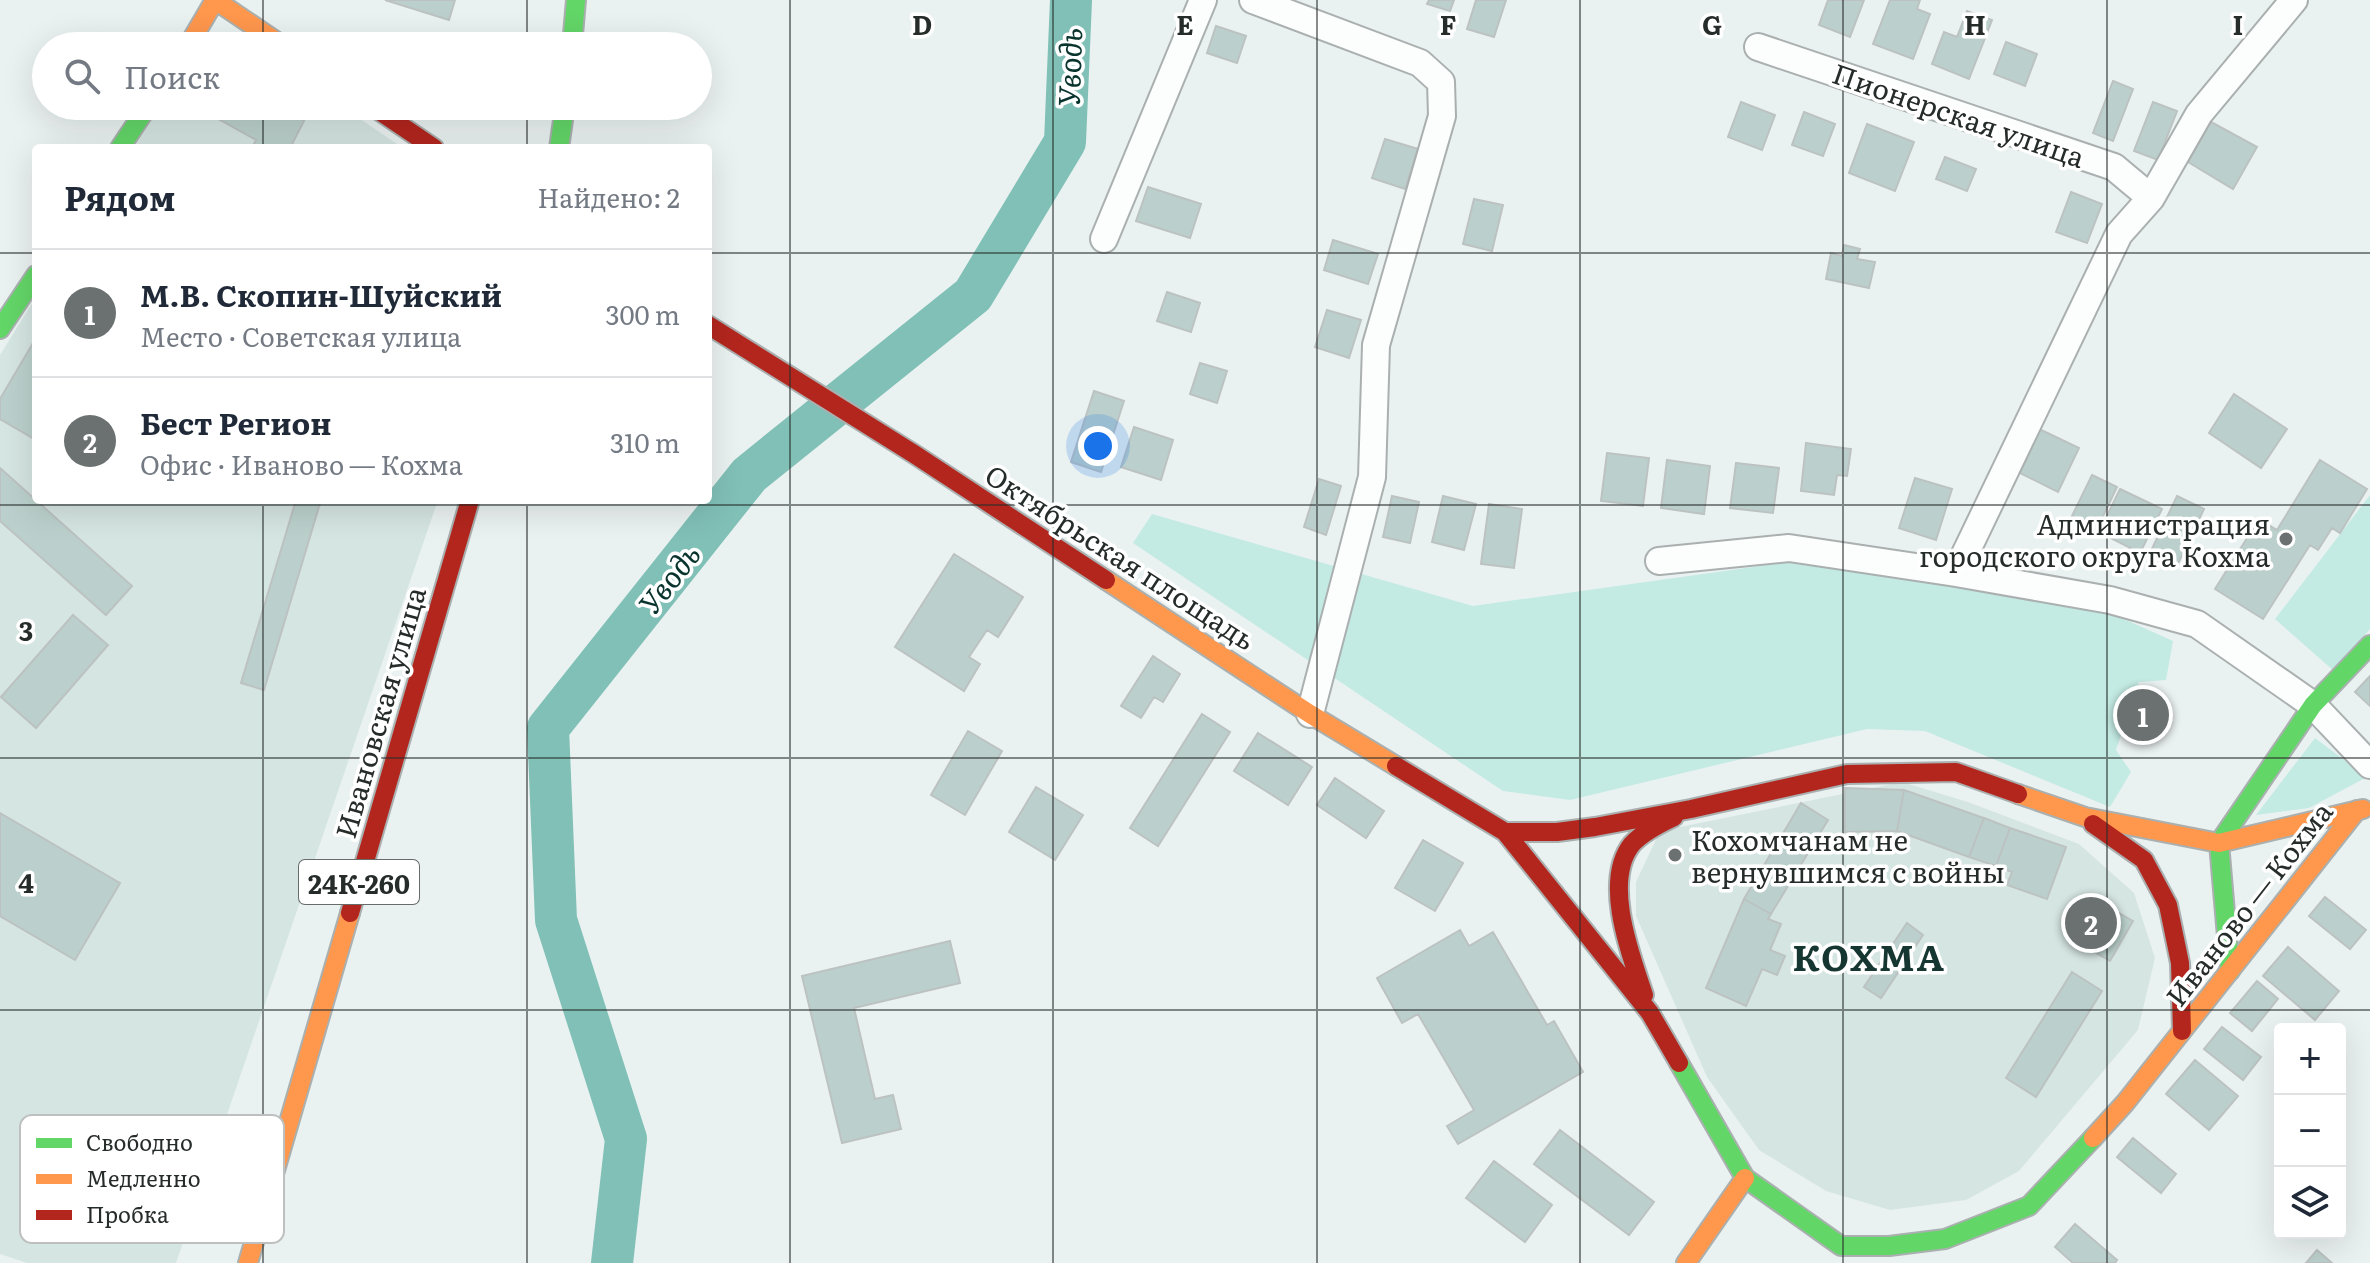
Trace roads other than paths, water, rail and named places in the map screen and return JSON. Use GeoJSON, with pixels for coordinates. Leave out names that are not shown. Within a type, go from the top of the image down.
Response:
{"type":"FeatureCollection","features":[{"type":"Feature","properties":{"kind":"main road"},"geometry":{"type":"LineString","coordinates":[[196,32],[215,0],[262,32]]}},
{"type":"Feature","properties":{"kind":"main road"},"geometry":{"type":"LineString","coordinates":[[573,32],[576,0]]}},
{"type":"Feature","properties":{"kind":"main road"},"geometry":{"type":"LineString","coordinates":[[123,144],[139,120]]}},
{"type":"Feature","properties":{"kind":"main road"},"geometry":{"type":"LineString","coordinates":[[393,120],[428,144]]}},
{"type":"Feature","properties":{"kind":"main road"},"geometry":{"type":"LineString","coordinates":[[560,144],[563,120]]}},
{"type":"Feature","properties":{"kind":"main road"},"geometry":{"type":"LineString","coordinates":[[0,329],[32,281]]}},
{"type":"Feature","properties":{"kind":"main road","name":"Октябрьская площадь"},"geometry":{"type":"LineString","coordinates":[[712,328],[914,454],[1310,714],[1505,832]]}},
{"type":"Feature","properties":{"kind":"main road","name":"Ивановская улица"},"geometry":{"type":"LineString","coordinates":[[284,1139],[469,504]]}},
{"type":"Feature","properties":{"kind":"main road"},"geometry":{"type":"LineString","coordinates":[[2230,971],[2219,843],[2313,705],[2370,645]]}},
{"type":"Feature","properties":{"kind":"main road"},"geometry":{"type":"LineString","coordinates":[[1505,832],[1557,832],[1691,809],[1847,774],[1956,772],[2085,817],[2219,843],[2364,809]]}},
{"type":"Feature","properties":{"kind":"main road"},"geometry":{"type":"LineString","coordinates":[[1650,1013],[1619,906],[1621,875],[1629,849],[1657,825],[1691,809]]}},
{"type":"Feature","properties":{"kind":"main road","name":"Иваново — Кохма"},"geometry":{"type":"LineString","coordinates":[[1505,832],[1650,1013],[1745,1178],[1850,1255],[1945,1239],[2029,1206],[2125,1103],[2364,809]]}},
{"type":"Feature","properties":{"kind":"main road","name":"Иваново — Кохма"},"geometry":{"type":"LineString","coordinates":[[2085,817],[2144,860],[2168,905],[2180,963],[2182,1031]]}},
{"type":"Feature","properties":{"kind":"main road"},"geometry":{"type":"LineString","coordinates":[[1686,1263],[1745,1178]]}},
{"type":"Feature","properties":{"kind":"main road","name":"Ивановская улица"},"geometry":{"type":"LineString","coordinates":[[248,1263],[254,1243]]}},
{"type":"Feature","properties":{"kind":"street"},"geometry":{"type":"LineString","coordinates":[[1104,239],[1203,0]]}},
{"type":"Feature","properties":{"kind":"street"},"geometry":{"type":"LineString","coordinates":[[1253,0],[1420,63],[1441,82],[1442,116],[1376,345],[1372,477],[1310,714]]}},
{"type":"Feature","properties":{"kind":"street"},"geometry":{"type":"LineString","coordinates":[[1956,573],[2119,234],[2151,198],[2199,114],[2294,0]]}},
{"type":"Feature","properties":{"kind":"street","name":"Пионерская улица"},"geometry":{"type":"LineString","coordinates":[[1758,47],[2114,167],[2151,198]]}},
{"type":"Feature","properties":{"kind":"street"},"geometry":{"type":"LineString","coordinates":[[1659,561],[1789,548],[2110,600],[2197,624],[2313,705],[2370,765]]}},
{"type":"Feature","properties":{"kind":"street"},"geometry":{"type":"LineString","coordinates":[[1931,1263],[1945,1239]]}},
{"type":"Feature","properties":{"kind":"waterway","name":"Уводь"},"geometry":{"type":"LineString","coordinates":[[612,1263],[626,1139],[556,920],[548,728],[749,475],[973,295],[1065,142],[1071,0]]}},
{"type":"Feature","properties":{"kind":"place","name":"Администрация городского округа Кохма"},"geometry":{"type":"Point","coordinates":[2286,539]}},
{"type":"Feature","properties":{"kind":"place","name":"М.В. Скопин-Шуйский"},"geometry":{"type":"Point","coordinates":[2143,715]}},
{"type":"Feature","properties":{"kind":"place","name":"Кохомчанам не вернувшимся с войны"},"geometry":{"type":"Point","coordinates":[1675,855]}},
{"type":"Feature","properties":{"kind":"place","name":"Бест Регион"},"geometry":{"type":"Point","coordinates":[2091,923]}},
{"type":"Feature","properties":{"kind":"district","name":"КОХМА"},"geometry":{"type":"Point","coordinates":[1869,955]}}]}
